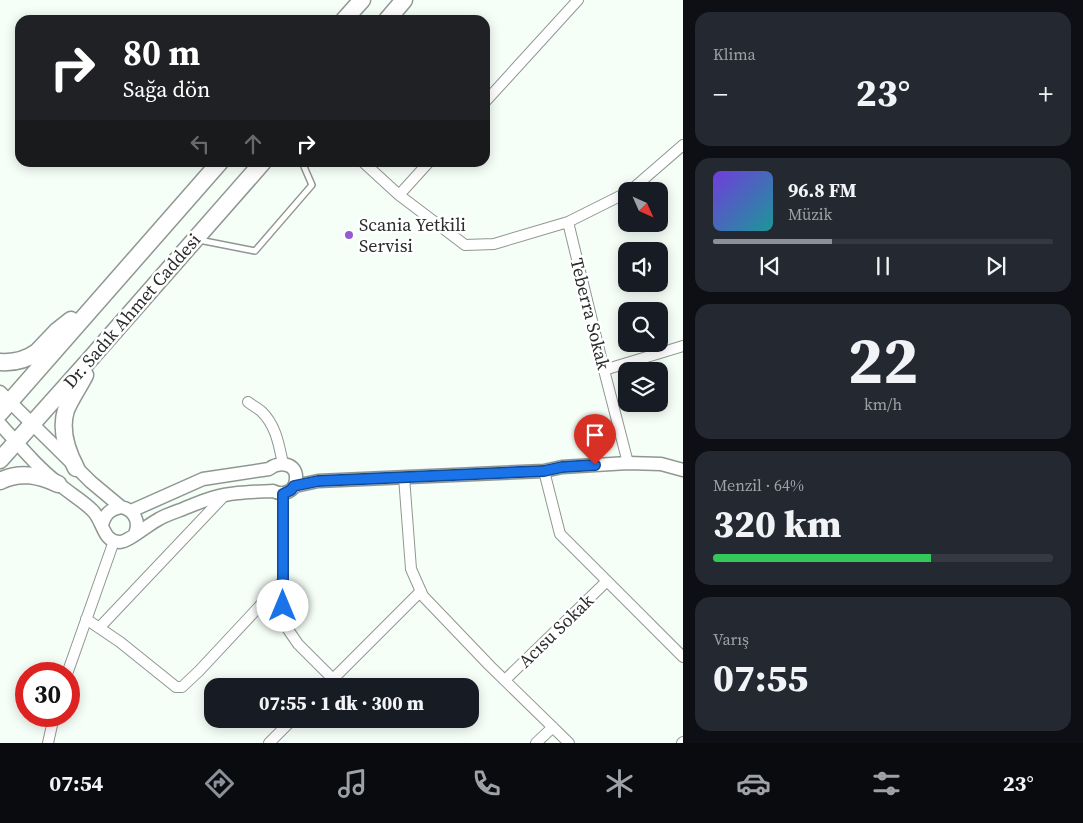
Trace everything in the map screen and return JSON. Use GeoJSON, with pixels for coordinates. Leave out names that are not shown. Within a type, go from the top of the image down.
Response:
{"type":"FeatureCollection","features":[{"type":"Feature","properties":{"kind":"main road"},"geometry":{"type":"LineString","coordinates":[[348,15],[362,0]]}},
{"type":"Feature","properties":{"kind":"main road"},"geometry":{"type":"LineString","coordinates":[[391,15],[404,0]]}},
{"type":"Feature","properties":{"kind":"main road","name":"Dr. Sadık Ahmet Caddesi"},"geometry":{"type":"LineString","coordinates":[[3,402],[93,308],[216,167]]}},
{"type":"Feature","properties":{"kind":"main road","name":"Dr. Sadık Ahmet Caddesi"},"geometry":{"type":"LineString","coordinates":[[0,460],[259,167]]}},
{"type":"Feature","properties":{"kind":"main road"},"geometry":{"type":"LineString","coordinates":[[0,362],[18,361],[32,356],[65,324],[93,308]]}},
{"type":"Feature","properties":{"kind":"main road"},"geometry":{"type":"LineString","coordinates":[[76,468],[66,441],[64,418],[91,358]]}},
{"type":"Feature","properties":{"kind":"main road"},"geometry":{"type":"LineString","coordinates":[[0,482],[13,476],[28,475],[58,484]]}},
{"type":"Feature","properties":{"kind":"street"},"geometry":{"type":"LineString","coordinates":[[490,97],[578,0]]}},
{"type":"Feature","properties":{"kind":"street"},"geometry":{"type":"LineString","coordinates":[[640,182],[683,145]]}},
{"type":"Feature","properties":{"kind":"street"},"geometry":{"type":"LineString","coordinates":[[369,167],[400,195],[465,245],[494,244],[568,222],[618,197]]}},
{"type":"Feature","properties":{"kind":"street"},"geometry":{"type":"LineString","coordinates":[[400,195],[425,167]]}},
{"type":"Feature","properties":{"kind":"street","name":"Teberra Sokak"},"geometry":{"type":"LineString","coordinates":[[568,222],[628,463]]}},
{"type":"Feature","properties":{"kind":"street"},"geometry":{"type":"LineString","coordinates":[[604,370],[683,346]]}},
{"type":"Feature","properties":{"kind":"street"},"geometry":{"type":"LineString","coordinates":[[3,402],[32,424],[76,468],[135,516],[137,522],[135,534]]}},
{"type":"Feature","properties":{"kind":"street"},"geometry":{"type":"LineString","coordinates":[[248,402],[260,410],[268,420],[278,439],[283,464]]}},
{"type":"Feature","properties":{"kind":"street"},"geometry":{"type":"LineString","coordinates":[[0,424],[36,464],[58,484],[93,510],[99,517],[104,532],[108,538],[114,541],[122,542],[129,540],[135,534],[160,519],[212,498],[240,492],[278,493],[291,490],[295,479],[288,465],[283,464],[278,464],[269,469],[204,479],[126,509],[114,508],[108,512],[102,525]]}},
{"type":"Feature","properties":{"kind":"street"},"geometry":{"type":"LineString","coordinates":[[295,479],[318,481],[544,471],[562,467],[628,463],[661,464],[683,470]]}},
{"type":"Feature","properties":{"kind":"street"},"geometry":{"type":"LineString","coordinates":[[269,469],[267,472],[267,485],[278,493]]}},
{"type":"Feature","properties":{"kind":"street"},"geometry":{"type":"LineString","coordinates":[[544,471],[560,534],[683,657]]}},
{"type":"Feature","properties":{"kind":"street"},"geometry":{"type":"LineString","coordinates":[[404,477],[411,569],[423,596],[569,743]]}},
{"type":"Feature","properties":{"kind":"street"},"geometry":{"type":"LineString","coordinates":[[278,493],[283,606],[287,628],[325,678]]}},
{"type":"Feature","properties":{"kind":"street"},"geometry":{"type":"LineString","coordinates":[[99,628],[225,495]]}},
{"type":"Feature","properties":{"kind":"street"},"geometry":{"type":"LineString","coordinates":[[71,662],[114,541]]}},
{"type":"Feature","properties":{"kind":"street"},"geometry":{"type":"LineString","coordinates":[[86,619],[120,642],[176,687],[182,687],[283,581]]}},
{"type":"Feature","properties":{"kind":"street","name":"Acısu Sokak"},"geometry":{"type":"LineString","coordinates":[[505,680],[606,581]]}},
{"type":"Feature","properties":{"kind":"street"},"geometry":{"type":"LineString","coordinates":[[334,678],[421,591]]}},
{"type":"Feature","properties":{"kind":"street"},"geometry":{"type":"LineString","coordinates":[[50,742],[52,727]]}},
{"type":"Feature","properties":{"kind":"street"},"geometry":{"type":"LineString","coordinates":[[536,743],[553,727]]}},
{"type":"Feature","properties":{"kind":"street"},"geometry":{"type":"LineString","coordinates":[[269,743],[284,728]]}},
{"type":"Feature","properties":{"kind":"lane"},"geometry":{"type":"LineString","coordinates":[[196,239],[255,250],[312,185],[304,167]]}},
{"type":"Feature","properties":{"kind":"place","name":"Scania Yetkili Servisi"},"geometry":{"type":"Point","coordinates":[349,235]}},
{"type":"Feature","properties":{"kind":"route"},"geometry":{"type":"LineString","coordinates":[[283,606],[283,494],[294,486],[318,481],[544,471],[562,467],[595,465]]}}]}
